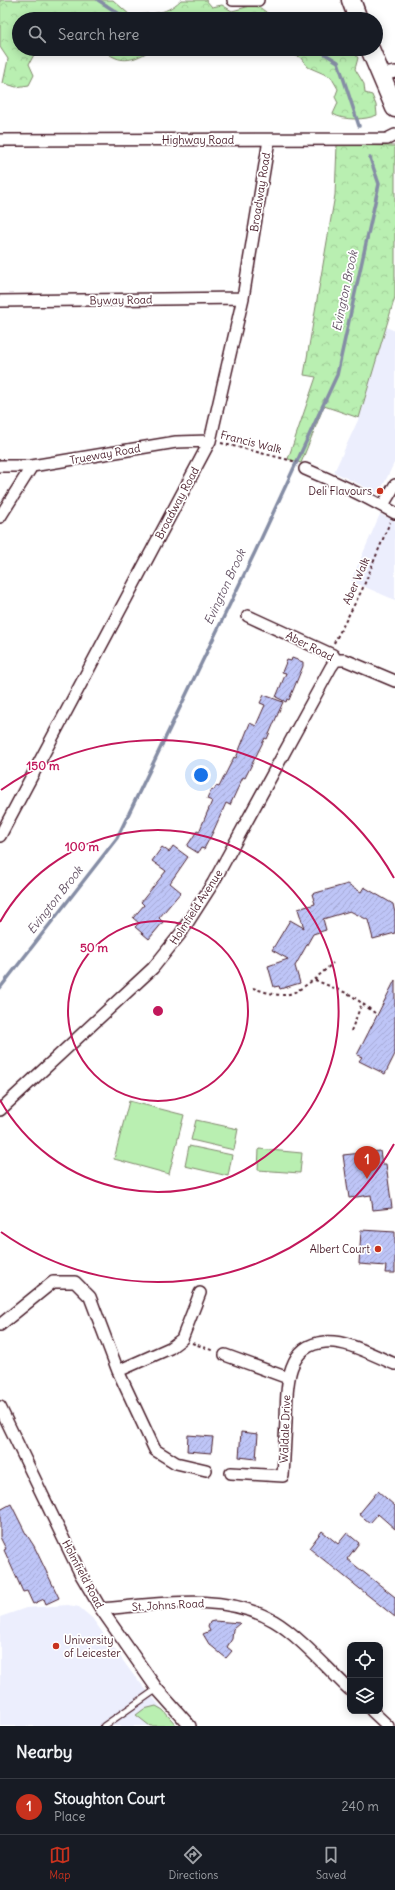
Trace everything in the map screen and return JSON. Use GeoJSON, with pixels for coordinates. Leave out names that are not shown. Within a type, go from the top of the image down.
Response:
{"type":"FeatureCollection","features":[{"type":"Feature","properties":{"kind":"highway"},"geometry":{"type":"LineString","coordinates":[[352,0],[356,12]]}},
{"type":"Feature","properties":{"kind":"highway"},"geometry":{"type":"LineString","coordinates":[[375,56],[388,74],[395,108]]}},
{"type":"Feature","properties":{"kind":"street"},"geometry":{"type":"LineString","coordinates":[[234,0],[258,0]]}},
{"type":"Feature","properties":{"kind":"street","name":"Highway Road"},"geometry":{"type":"LineString","coordinates":[[0,140],[387,139],[395,135]]}},
{"type":"Feature","properties":{"kind":"street","name":"Broadway Road"},"geometry":{"type":"LineString","coordinates":[[0,836],[210,440],[242,298],[269,140]]}},
{"type":"Feature","properties":{"kind":"street","name":"Byway Road"},"geometry":{"type":"LineString","coordinates":[[0,301],[242,298]]}},
{"type":"Feature","properties":{"kind":"street","name":"Trueway Road"},"geometry":{"type":"LineString","coordinates":[[0,466],[32,466],[176,442],[210,440]]}},
{"type":"Feature","properties":{"kind":"street"},"geometry":{"type":"LineString","coordinates":[[0,517],[32,466]]}},
{"type":"Feature","properties":{"kind":"street"},"geometry":{"type":"LineString","coordinates":[[306,469],[383,505],[394,513]]}},
{"type":"Feature","properties":{"kind":"street"},"geometry":{"type":"LineString","coordinates":[[383,505],[395,485]]}},
{"type":"Feature","properties":{"kind":"street","name":"Aber Road"},"geometry":{"type":"LineString","coordinates":[[248,616],[332,657],[345,660],[395,681]]}},
{"type":"Feature","properties":{"kind":"street","name":"Holmfield Avenue"},"geometry":{"type":"LineString","coordinates":[[0,1110],[154,968],[181,933],[213,883],[331,667],[332,657]]}},
{"type":"Feature","properties":{"kind":"street"},"geometry":{"type":"LineString","coordinates":[[0,1325],[53,1282],[75,1282],[90,1297],[118,1371],[155,1450],[176,1463],[206,1470]]}},
{"type":"Feature","properties":{"kind":"street"},"geometry":{"type":"LineString","coordinates":[[118,1371],[170,1348],[182,1339],[200,1293]]}},
{"type":"Feature","properties":{"kind":"street","name":"Waldale Drive"},"geometry":{"type":"LineString","coordinates":[[231,1473],[283,1476],[288,1378],[299,1354],[306,1348],[326,1342],[345,1345],[395,1364]]}},
{"type":"Feature","properties":{"kind":"street"},"geometry":{"type":"LineString","coordinates":[[225,1355],[288,1378]]}},
{"type":"Feature","properties":{"kind":"street","name":"Holmfield Road"},"geometry":{"type":"LineString","coordinates":[[0,1407],[81,1575],[101,1609],[157,1689],[190,1726]]}},
{"type":"Feature","properties":{"kind":"street","name":"St. Johns Road"},"geometry":{"type":"LineString","coordinates":[[101,1609],[196,1602],[253,1610],[275,1621],[347,1687]]}},
{"type":"Feature","properties":{"kind":"street"},"geometry":{"type":"LineString","coordinates":[[375,1714],[388,1726]]}},
{"type":"Feature","properties":{"kind":"lane"},"geometry":{"type":"LineString","coordinates":[[104,1726],[157,1689]]}},
{"type":"Feature","properties":{"kind":"path","name":"Francis Walk"},"geometry":{"type":"LineString","coordinates":[[210,440],[287,459]]}},
{"type":"Feature","properties":{"kind":"path","name":"Aber Walk"},"geometry":{"type":"LineString","coordinates":[[332,657],[394,513]]}},
{"type":"Feature","properties":{"kind":"path"},"geometry":{"type":"LineString","coordinates":[[253,988],[285,995],[315,980],[333,963]]}},
{"type":"Feature","properties":{"kind":"path"},"geometry":{"type":"LineString","coordinates":[[315,980],[351,995],[376,1013]]}},
{"type":"Feature","properties":{"kind":"path"},"geometry":{"type":"LineString","coordinates":[[351,1031],[362,1003]]}},
{"type":"Feature","properties":{"kind":"path"},"geometry":{"type":"LineString","coordinates":[[182,1339],[225,1355]]}},
{"type":"Feature","properties":{"kind":"shaded area"},"geometry":{"type":"Polygon","coordinates":[[[386,327],[395,331],[395,461],[379,494],[334,472],[359,418],[386,327]]]}},
{"type":"Feature","properties":{"kind":"shaded area"},"geometry":{"type":"Polygon","coordinates":[[[380,514],[395,521],[395,600],[351,581],[380,514]]]}},
{"type":"Feature","properties":{"kind":"shaded area","name":"University of Leicester"},"geometry":{"type":"Polygon","coordinates":[[[68,1605],[79,1607],[92,1618],[132,1673],[177,1726],[0,1726],[0,1617],[26,1608],[68,1605]]]}},
{"type":"Feature","properties":{"kind":"green space"},"geometry":{"type":"Polygon","coordinates":[[[0,0],[113,0],[126,12],[12,12],[12,56],[33,56],[29,64],[34,75],[29,85],[16,87],[3,83],[8,59],[0,47],[0,0]]]}},
{"type":"Feature","properties":{"kind":"green space"},"geometry":{"type":"Polygon","coordinates":[[[181,0],[206,0],[212,7],[222,5],[232,11],[251,6],[262,9],[266,12],[160,12],[169,9],[181,0]]]}},
{"type":"Feature","properties":{"kind":"green space"},"geometry":{"type":"Polygon","coordinates":[[[112,56],[140,56],[126,60],[112,56]]]}},
{"type":"Feature","properties":{"kind":"green space"},"geometry":{"type":"Polygon","coordinates":[[[297,56],[357,56],[358,58],[355,69],[364,84],[365,93],[372,95],[376,105],[377,115],[367,118],[349,119],[333,114],[338,103],[335,97],[338,89],[331,77],[308,67],[300,57],[297,56]]]}},
{"type":"Feature","properties":{"kind":"green space"},"geometry":{"type":"Polygon","coordinates":[[[337,145],[395,146],[395,297],[359,418],[324,406],[301,463],[288,459],[316,377],[304,375],[335,195],[337,145]]]}},
{"type":"Feature","properties":{"kind":"green space"},"geometry":{"type":"Polygon","coordinates":[[[129,1101],[184,1115],[169,1174],[114,1159],[129,1101]]]}},
{"type":"Feature","properties":{"kind":"green space"},"geometry":{"type":"Polygon","coordinates":[[[196,1120],[238,1129],[234,1150],[191,1140],[196,1120]]]}},
{"type":"Feature","properties":{"kind":"green space"},"geometry":{"type":"Polygon","coordinates":[[[189,1146],[232,1155],[228,1176],[185,1166],[189,1146]]]}},
{"type":"Feature","properties":{"kind":"green space"},"geometry":{"type":"Polygon","coordinates":[[[259,1149],[302,1153],[300,1173],[258,1170],[259,1149]]]}},
{"type":"Feature","properties":{"kind":"green space"},"geometry":{"type":"Polygon","coordinates":[[[156,1706],[163,1710],[177,1726],[150,1726],[136,1715],[144,1709],[156,1706]]]}},
{"type":"Feature","properties":{"kind":"building"},"geometry":{"type":"Polygon","coordinates":[[[292,658],[303,662],[303,666],[289,700],[287,699],[286,702],[276,697],[286,673],[282,672],[287,660],[291,661],[292,658]]]}},
{"type":"Feature","properties":{"kind":"building"},"geometry":{"type":"Polygon","coordinates":[[[264,695],[283,702],[267,739],[265,738],[245,778],[243,777],[230,805],[226,803],[204,849],[201,848],[198,853],[187,846],[197,831],[199,832],[212,801],[207,799],[212,789],[214,790],[216,786],[219,787],[234,757],[236,758],[250,723],[256,726],[265,705],[260,703],[264,695]]]}},
{"type":"Feature","properties":{"kind":"building"},"geometry":{"type":"Polygon","coordinates":[[[173,846],[188,857],[170,883],[181,892],[159,918],[163,922],[149,939],[135,927],[139,923],[133,918],[144,905],[141,902],[166,871],[152,861],[162,847],[169,852],[173,846]]]}},
{"type":"Feature","properties":{"kind":"building"},"geometry":{"type":"Polygon","coordinates":[[[348,884],[361,892],[364,887],[393,904],[395,913],[395,933],[373,939],[368,920],[350,911],[323,919],[326,930],[313,934],[295,966],[300,983],[280,989],[279,986],[274,987],[268,966],[288,959],[272,950],[290,920],[304,928],[298,909],[315,904],[312,894],[348,884]]]}},
{"type":"Feature","properties":{"kind":"building"},"geometry":{"type":"Polygon","coordinates":[[[395,980],[395,1054],[385,1074],[359,1061],[362,1057],[357,1055],[395,980]]]}},
{"type":"Feature","properties":{"kind":"building"},"geometry":{"type":"Polygon","coordinates":[[[380,1151],[382,1164],[386,1164],[392,1208],[373,1210],[371,1195],[349,1198],[343,1155],[380,1151]]]}},
{"type":"Feature","properties":{"kind":"building","name":"Albert Court"},"geometry":{"type":"Polygon","coordinates":[[[361,1230],[395,1232],[395,1273],[385,1273],[386,1266],[359,1264],[361,1230]]]}},
{"type":"Feature","properties":{"kind":"building"},"geometry":{"type":"Polygon","coordinates":[[[241,1432],[258,1434],[256,1459],[239,1457],[241,1432]]]}},
{"type":"Feature","properties":{"kind":"building"},"geometry":{"type":"Polygon","coordinates":[[[188,1435],[213,1437],[211,1453],[187,1451],[188,1435]]]}},
{"type":"Feature","properties":{"kind":"building"},"geometry":{"type":"Polygon","coordinates":[[[378,1491],[395,1506],[395,1529],[378,1514],[370,1523],[359,1514],[378,1491]]]}},
{"type":"Feature","properties":{"kind":"building"},"geometry":{"type":"Polygon","coordinates":[[[11,1504],[34,1546],[59,1598],[46,1604],[44,1599],[33,1604],[27,1591],[23,1592],[4,1550],[6,1549],[0,1537],[0,1510],[11,1504]]]}},
{"type":"Feature","properties":{"kind":"building"},"geometry":{"type":"Polygon","coordinates":[[[322,1531],[338,1544],[347,1533],[359,1543],[347,1559],[395,1597],[395,1617],[309,1548],[322,1531]]]}},
{"type":"Feature","properties":{"kind":"building"},"geometry":{"type":"Polygon","coordinates":[[[210,1622],[240,1623],[233,1629],[232,1639],[227,1647],[232,1651],[226,1658],[209,1644],[203,1634],[210,1631],[208,1627],[210,1622]]]}},
{"type":"Feature","properties":{"kind":"waterway","name":"Evington Brook"},"geometry":{"type":"LineString","coordinates":[[98,0],[116,12]]}},
{"type":"Feature","properties":{"kind":"waterway","name":"Evington Brook"},"geometry":{"type":"LineString","coordinates":[[328,56],[338,62],[359,126]]}},
{"type":"Feature","properties":{"kind":"waterway","name":"Evington Brook"},"geometry":{"type":"LineString","coordinates":[[0,988],[117,838],[255,552],[337,375],[379,184],[370,158]]}},
{"type":"Feature","properties":{"kind":"place","name":"Deli Flavours"},"geometry":{"type":"Point","coordinates":[380,491]}},
{"type":"Feature","properties":{"kind":"place","name":"Stoughton Court"},"geometry":{"type":"Point","coordinates":[367,1179]}},
{"type":"Feature","properties":{"kind":"place","name":"Albert Court"},"geometry":{"type":"Point","coordinates":[378,1249]}},
{"type":"Feature","properties":{"kind":"place","name":"University of Leicester"},"geometry":{"type":"Point","coordinates":[56,1646]}}]}
